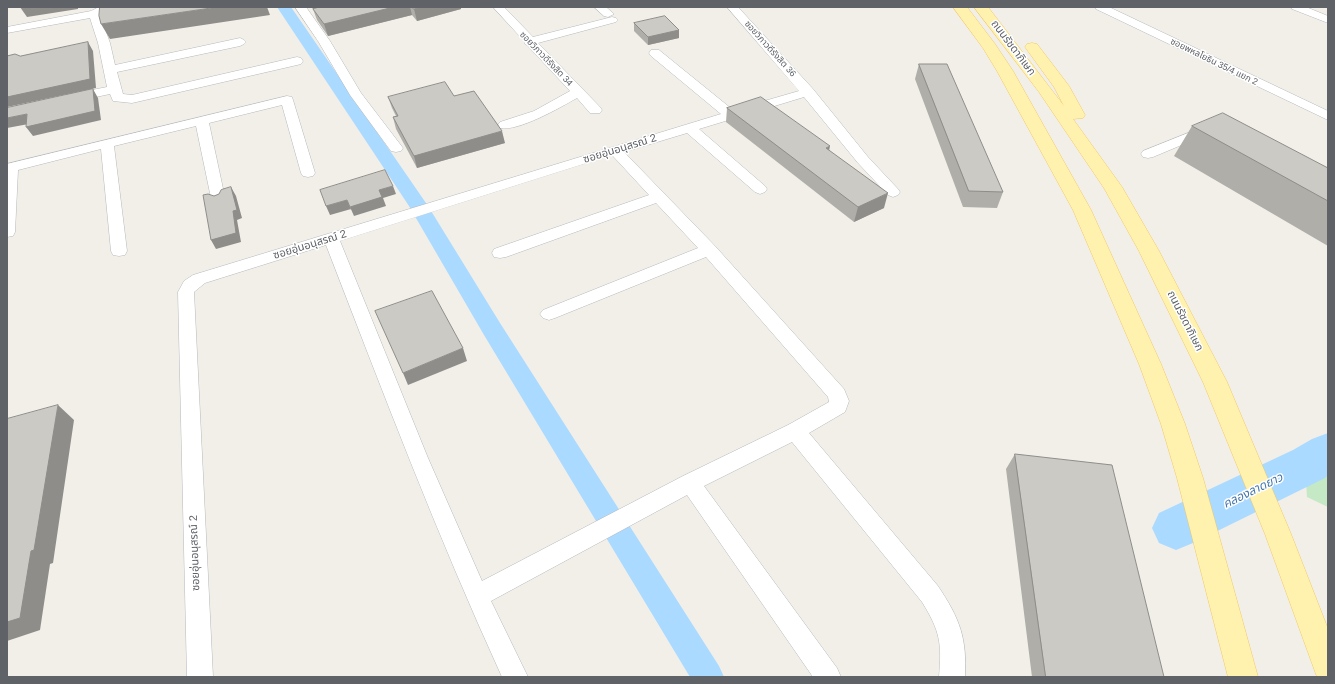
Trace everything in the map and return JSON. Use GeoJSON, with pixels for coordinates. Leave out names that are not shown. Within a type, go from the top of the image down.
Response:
{"type":"FeatureCollection","features":[{"type":"Feature","properties":{"kind":"main road"},"geometry":{"type":"LineString","coordinates":[[944,7],[994,78],[1035,124]]}},
{"type":"Feature","properties":{"kind":"main road","name":"ถนนรัชดาภิเษก"},"geometry":{"type":"LineString","coordinates":[[960,7],[990,48],[1035,124],[1087,218],[1150,364],[1173,424],[1194,491],[1243,677]]}},
{"type":"Feature","properties":{"kind":"main road","name":"ถนนรัชดาภิเษก"},"geometry":{"type":"LineString","coordinates":[[981,7],[1018,42],[1085,147],[1113,187],[1149,251],[1215,382],[1278,534],[1328,668]]}},
{"type":"Feature","properties":{"kind":"street"},"geometry":{"type":"LineString","coordinates":[[7,30],[94,14],[101,11],[105,7]]}},
{"type":"Feature","properties":{"kind":"street"},"geometry":{"type":"LineString","coordinates":[[300,7],[328,46],[356,94],[374,116],[396,148]]}},
{"type":"Feature","properties":{"kind":"street","name":"ซอยวิภาวดีรังสิต 34"},"geometry":{"type":"LineString","coordinates":[[498,7],[529,42],[595,110]]}},
{"type":"Feature","properties":{"kind":"street"},"geometry":{"type":"LineString","coordinates":[[529,42],[610,17],[599,7]]}},
{"type":"Feature","properties":{"kind":"street","name":"ซอยวิภาวดีรังสิต 36"},"geometry":{"type":"LineString","coordinates":[[732,7],[808,92],[863,160],[893,192]]}},
{"type":"Feature","properties":{"kind":"street","name":"ซอยพหลโยธิน 35/4 แยก 2"},"geometry":{"type":"LineString","coordinates":[[1100,7],[1328,116]]}},
{"type":"Feature","properties":{"kind":"street"},"geometry":{"type":"LineString","coordinates":[[1296,7],[1328,20]]}},
{"type":"Feature","properties":{"kind":"street"},"geometry":{"type":"LineString","coordinates":[[94,14],[100,44],[111,70],[114,89],[118,98],[132,99],[297,61]]}},
{"type":"Feature","properties":{"kind":"street"},"geometry":{"type":"LineString","coordinates":[[111,70],[240,42]]}},
{"type":"Feature","properties":{"kind":"street"},"geometry":{"type":"LineString","coordinates":[[655,52],[731,115]]}},
{"type":"Feature","properties":{"kind":"street"},"geometry":{"type":"LineString","coordinates":[[60,101],[114,89]]}},
{"type":"Feature","properties":{"kind":"street"},"geometry":{"type":"LineString","coordinates":[[505,124],[539,114],[578,92]]}},
{"type":"Feature","properties":{"kind":"street","name":"ซอยอุ่นอนุสรณ์ 2"},"geometry":{"type":"LineString","coordinates":[[200,677],[187,289],[190,285],[199,280],[615,150],[808,92]]}},
{"type":"Feature","properties":{"kind":"street"},"geometry":{"type":"LineString","coordinates":[[7,232],[9,167],[287,100],[308,173]]}},
{"type":"Feature","properties":{"kind":"street"},"geometry":{"type":"LineString","coordinates":[[202,121],[218,198]]}},
{"type":"Feature","properties":{"kind":"street"},"geometry":{"type":"LineString","coordinates":[[690,128],[760,189]]}},
{"type":"Feature","properties":{"kind":"street"},"geometry":{"type":"LineString","coordinates":[[1148,154],[1198,133]]}},
{"type":"Feature","properties":{"kind":"street"},"geometry":{"type":"LineString","coordinates":[[107,144],[119,252]]}},
{"type":"Feature","properties":{"kind":"street"},"geometry":{"type":"LineString","coordinates":[[477,596],[690,483],[795,431],[838,406],[837,394],[709,250],[615,150]]}},
{"type":"Feature","properties":{"kind":"street"},"geometry":{"type":"LineString","coordinates":[[500,253],[659,197]]}},
{"type":"Feature","properties":{"kind":"street"},"geometry":{"type":"LineString","coordinates":[[331,239],[418,458],[477,596],[515,677]]}},
{"type":"Feature","properties":{"kind":"street"},"geometry":{"type":"LineString","coordinates":[[549,314],[709,250]]}},
{"type":"Feature","properties":{"kind":"street"},"geometry":{"type":"LineString","coordinates":[[795,431],[930,594],[942,612],[951,630],[954,655],[952,677]]}},
{"type":"Feature","properties":{"kind":"street"},"geometry":{"type":"LineString","coordinates":[[690,483],[828,677]]}},
{"type":"Feature","properties":{"kind":"green space"},"geometry":{"type":"Polygon","coordinates":[[[1328,467],[1328,507],[1307,497],[1306,481],[1328,467]]]}},
{"type":"Feature","properties":{"kind":"building"},"geometry":{"type":"Polygon","coordinates":[[[100,7],[218,7],[101,24],[99,16],[100,7]]]}},
{"type":"Feature","properties":{"kind":"building"},"geometry":{"type":"Polygon","coordinates":[[[320,7],[394,7],[324,24],[313,9],[320,7]]]}},
{"type":"Feature","properties":{"kind":"building"},"geometry":{"type":"Polygon","coordinates":[[[665,16],[679,30],[648,37],[634,23],[665,16]]]}},
{"type":"Feature","properties":{"kind":"building"},"geometry":{"type":"Polygon","coordinates":[[[88,42],[90,79],[7,97],[7,56],[15,54],[20,56],[88,42]]]}},
{"type":"Feature","properties":{"kind":"building"},"geometry":{"type":"Polygon","coordinates":[[[919,64],[947,64],[1003,192],[969,191],[919,64]]]}},
{"type":"Feature","properties":{"kind":"building"},"geometry":{"type":"Polygon","coordinates":[[[445,82],[454,96],[474,91],[502,131],[414,156],[393,117],[398,116],[388,97],[445,82]]]}},
{"type":"Feature","properties":{"kind":"building"},"geometry":{"type":"Polygon","coordinates":[[[93,89],[95,111],[26,127],[27,114],[7,118],[7,108],[93,89]]]}},
{"type":"Feature","properties":{"kind":"building"},"geometry":{"type":"Polygon","coordinates":[[[761,97],[830,146],[826,148],[888,193],[858,207],[727,108],[761,97]]]}},
{"type":"Feature","properties":{"kind":"building"},"geometry":{"type":"Polygon","coordinates":[[[1223,113],[1328,168],[1328,201],[1192,126],[1223,113]]]}},
{"type":"Feature","properties":{"kind":"building"},"geometry":{"type":"Polygon","coordinates":[[[385,170],[393,186],[379,190],[382,197],[350,207],[347,200],[326,206],[320,190],[385,170]]]}},
{"type":"Feature","properties":{"kind":"building"},"geometry":{"type":"Polygon","coordinates":[[[231,187],[237,210],[233,211],[236,233],[211,240],[203,195],[208,194],[214,196],[219,194],[221,190],[231,187]]]}},
{"type":"Feature","properties":{"kind":"building"},"geometry":{"type":"Polygon","coordinates":[[[432,291],[463,348],[403,373],[375,311],[432,291]]]}},
{"type":"Feature","properties":{"kind":"building"},"geometry":{"type":"Polygon","coordinates":[[[58,405],[34,550],[31,551],[20,618],[7,622],[7,419],[58,405]]]}},
{"type":"Feature","properties":{"kind":"building"},"geometry":{"type":"Polygon","coordinates":[[[1015,454],[1112,465],[1164,677],[1046,677],[1015,454]]]}},
{"type":"Feature","properties":{"kind":"waterway"},"geometry":{"type":"LineString","coordinates":[[284,7],[418,206],[492,329],[708,677]]}},
{"type":"Feature","properties":{"kind":"waterway","name":"คลองลาดยาว"},"geometry":{"type":"LineString","coordinates":[[1176,528],[1309,464],[1328,452]]}}]}
